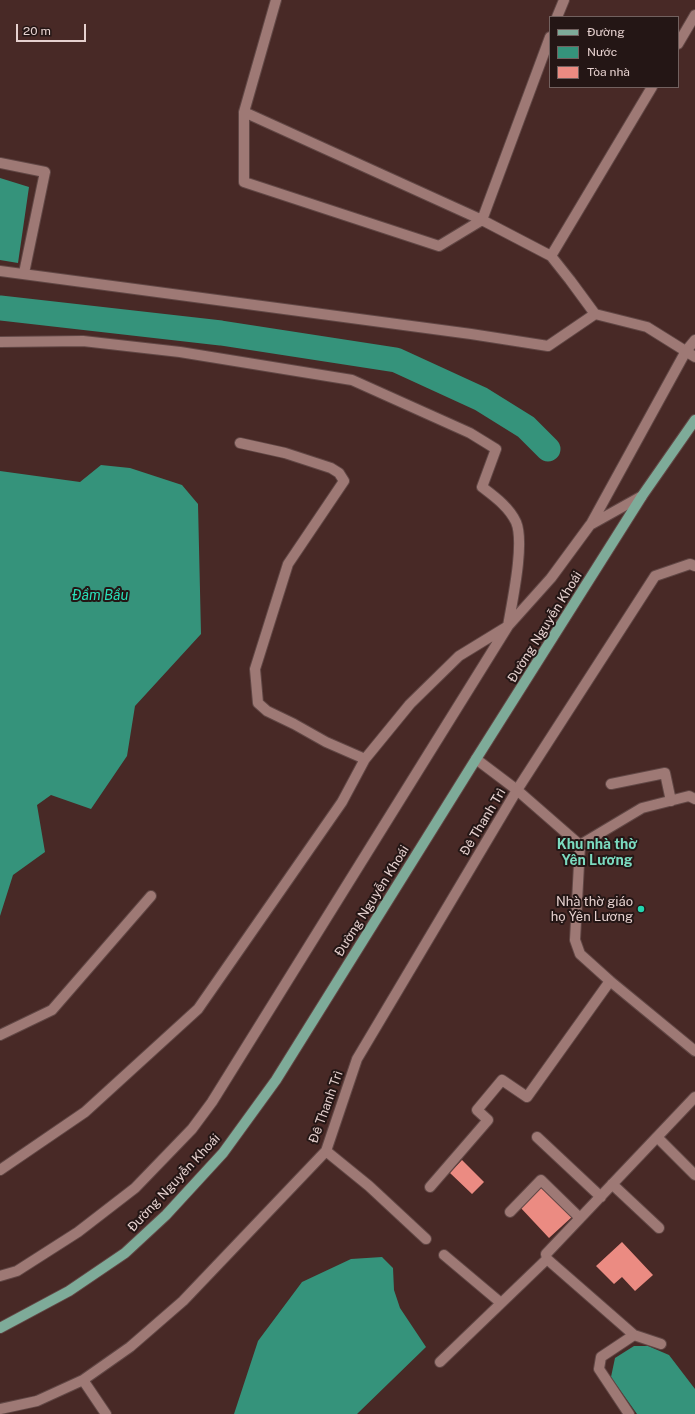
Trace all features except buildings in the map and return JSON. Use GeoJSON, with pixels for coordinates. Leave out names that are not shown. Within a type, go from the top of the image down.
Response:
{"type":"FeatureCollection","features":[{"type":"Feature","properties":{"kind":"main road","name":"Đường Nguyễn Khoái"},"geometry":{"type":"LineString","coordinates":[[0,1328],[69,1291],[125,1253],[166,1215],[222,1153],[276,1080],[642,496],[695,420]]}},
{"type":"Feature","properties":{"kind":"street"},"geometry":{"type":"LineString","coordinates":[[276,0],[244,112],[244,182],[439,246],[482,220],[549,40]]}},
{"type":"Feature","properties":{"kind":"street"},"geometry":{"type":"LineString","coordinates":[[557,16],[564,0]]}},
{"type":"Feature","properties":{"kind":"street"},"geometry":{"type":"LineString","coordinates":[[679,42],[695,15]]}},
{"type":"Feature","properties":{"kind":"street"},"geometry":{"type":"LineString","coordinates":[[551,256],[651,88]]}},
{"type":"Feature","properties":{"kind":"street"},"geometry":{"type":"LineString","coordinates":[[244,112],[482,220],[551,256],[595,314],[647,327],[691,354]]}},
{"type":"Feature","properties":{"kind":"street"},"geometry":{"type":"LineString","coordinates":[[0,163],[45,172],[24,274]]}},
{"type":"Feature","properties":{"kind":"street"},"geometry":{"type":"LineString","coordinates":[[0,271],[463,333],[548,346],[595,314]]}},
{"type":"Feature","properties":{"kind":"street"},"geometry":{"type":"LineString","coordinates":[[0,1276],[18,1271],[84,1227],[135,1188],[192,1129],[212,1102],[508,626],[551,578],[590,525],[691,354],[695,340]]}},
{"type":"Feature","properties":{"kind":"street"},"geometry":{"type":"LineString","coordinates":[[0,342],[83,341],[180,352],[352,380],[470,433],[496,448],[482,487],[501,501],[516,523],[520,554],[508,626],[459,656],[410,704],[365,759],[342,802],[198,1009],[85,1112],[0,1170]]}},
{"type":"Feature","properties":{"kind":"street"},"geometry":{"type":"LineString","coordinates":[[240,444],[285,453],[331,468],[339,473],[344,481],[288,564],[256,669],[256,692],[258,703],[267,711],[326,742],[365,759]]}},
{"type":"Feature","properties":{"kind":"street"},"geometry":{"type":"LineString","coordinates":[[590,525],[642,496]]}},
{"type":"Feature","properties":{"kind":"street","name":"Đê Thanh Trì"},"geometry":{"type":"LineString","coordinates":[[0,1409],[36,1401],[83,1380],[130,1347],[183,1301],[326,1151],[357,1059],[516,790],[655,576],[690,564],[695,566]]}},
{"type":"Feature","properties":{"kind":"street"},"geometry":{"type":"LineString","coordinates":[[476,759],[516,790],[580,845]]}},
{"type":"Feature","properties":{"kind":"street"},"geometry":{"type":"LineString","coordinates":[[611,784],[665,773],[671,801]]}},
{"type":"Feature","properties":{"kind":"street"},"geometry":{"type":"LineString","coordinates":[[580,845],[642,808],[689,796],[695,799]]}},
{"type":"Feature","properties":{"kind":"street"},"geometry":{"type":"LineString","coordinates":[[580,845],[576,940],[580,954],[610,981],[695,1051]]}},
{"type":"Feature","properties":{"kind":"street"},"geometry":{"type":"LineString","coordinates":[[0,1035],[52,1010],[151,896]]}},
{"type":"Feature","properties":{"kind":"street"},"geometry":{"type":"LineString","coordinates":[[430,1187],[488,1120],[477,1110],[502,1080],[527,1097],[610,981]]}},
{"type":"Feature","properties":{"kind":"street"},"geometry":{"type":"LineString","coordinates":[[661,1344],[634,1335],[547,1259],[546,1254],[695,1097]]}},
{"type":"Feature","properties":{"kind":"street"},"geometry":{"type":"LineString","coordinates":[[537,1137],[601,1197]]}},
{"type":"Feature","properties":{"kind":"street"},"geometry":{"type":"LineString","coordinates":[[657,1137],[695,1175]]}},
{"type":"Feature","properties":{"kind":"street"},"geometry":{"type":"LineString","coordinates":[[326,1151],[369,1186],[426,1239]]}},
{"type":"Feature","properties":{"kind":"street"},"geometry":{"type":"LineString","coordinates":[[510,1212],[541,1180],[580,1218]]}},
{"type":"Feature","properties":{"kind":"street"},"geometry":{"type":"LineString","coordinates":[[612,1184],[659,1228]]}},
{"type":"Feature","properties":{"kind":"street"},"geometry":{"type":"LineString","coordinates":[[444,1255],[501,1303]]}},
{"type":"Feature","properties":{"kind":"street"},"geometry":{"type":"LineString","coordinates":[[440,1362],[547,1259]]}},
{"type":"Feature","properties":{"kind":"street"},"geometry":{"type":"LineString","coordinates":[[630,1414],[598,1369],[601,1357],[634,1335]]}},
{"type":"Feature","properties":{"kind":"street"},"geometry":{"type":"LineString","coordinates":[[83,1380],[106,1414]]}},
{"type":"Feature","properties":{"kind":"water"},"geometry":{"type":"Polygon","coordinates":[[[0,178],[29,187],[18,263],[0,260],[0,178]]]}},
{"type":"Feature","properties":{"kind":"water","name":"Đầm Bầu"},"geometry":{"type":"Polygon","coordinates":[[[101,465],[130,468],[182,485],[198,504],[201,634],[135,706],[127,756],[91,809],[51,795],[37,805],[45,852],[13,875],[0,916],[0,471],[80,482],[101,465]]]}},
{"type":"Feature","properties":{"kind":"water"},"geometry":{"type":"Polygon","coordinates":[[[382,1257],[393,1268],[394,1290],[400,1308],[426,1347],[357,1414],[234,1414],[258,1341],[302,1282],[351,1259],[382,1257]]]}},
{"type":"Feature","properties":{"kind":"water"},"geometry":{"type":"Polygon","coordinates":[[[634,1346],[648,1346],[669,1355],[695,1389],[695,1414],[637,1414],[611,1377],[615,1358],[634,1346]]]}},
{"type":"Feature","properties":{"kind":"waterway"},"geometry":{"type":"LineString","coordinates":[[0,308],[221,333],[396,360],[481,399],[526,427],[548,449]]}},
{"type":"Feature","properties":{"kind":"place","name":"Nhà thờ giáo họ Yên Lương"},"geometry":{"type":"Point","coordinates":[641,909]}},
{"type":"Feature","properties":{"kind":"district","name":"Khu nhà thờ Yên Lương"},"geometry":{"type":"Point","coordinates":[597,854]}}]}
